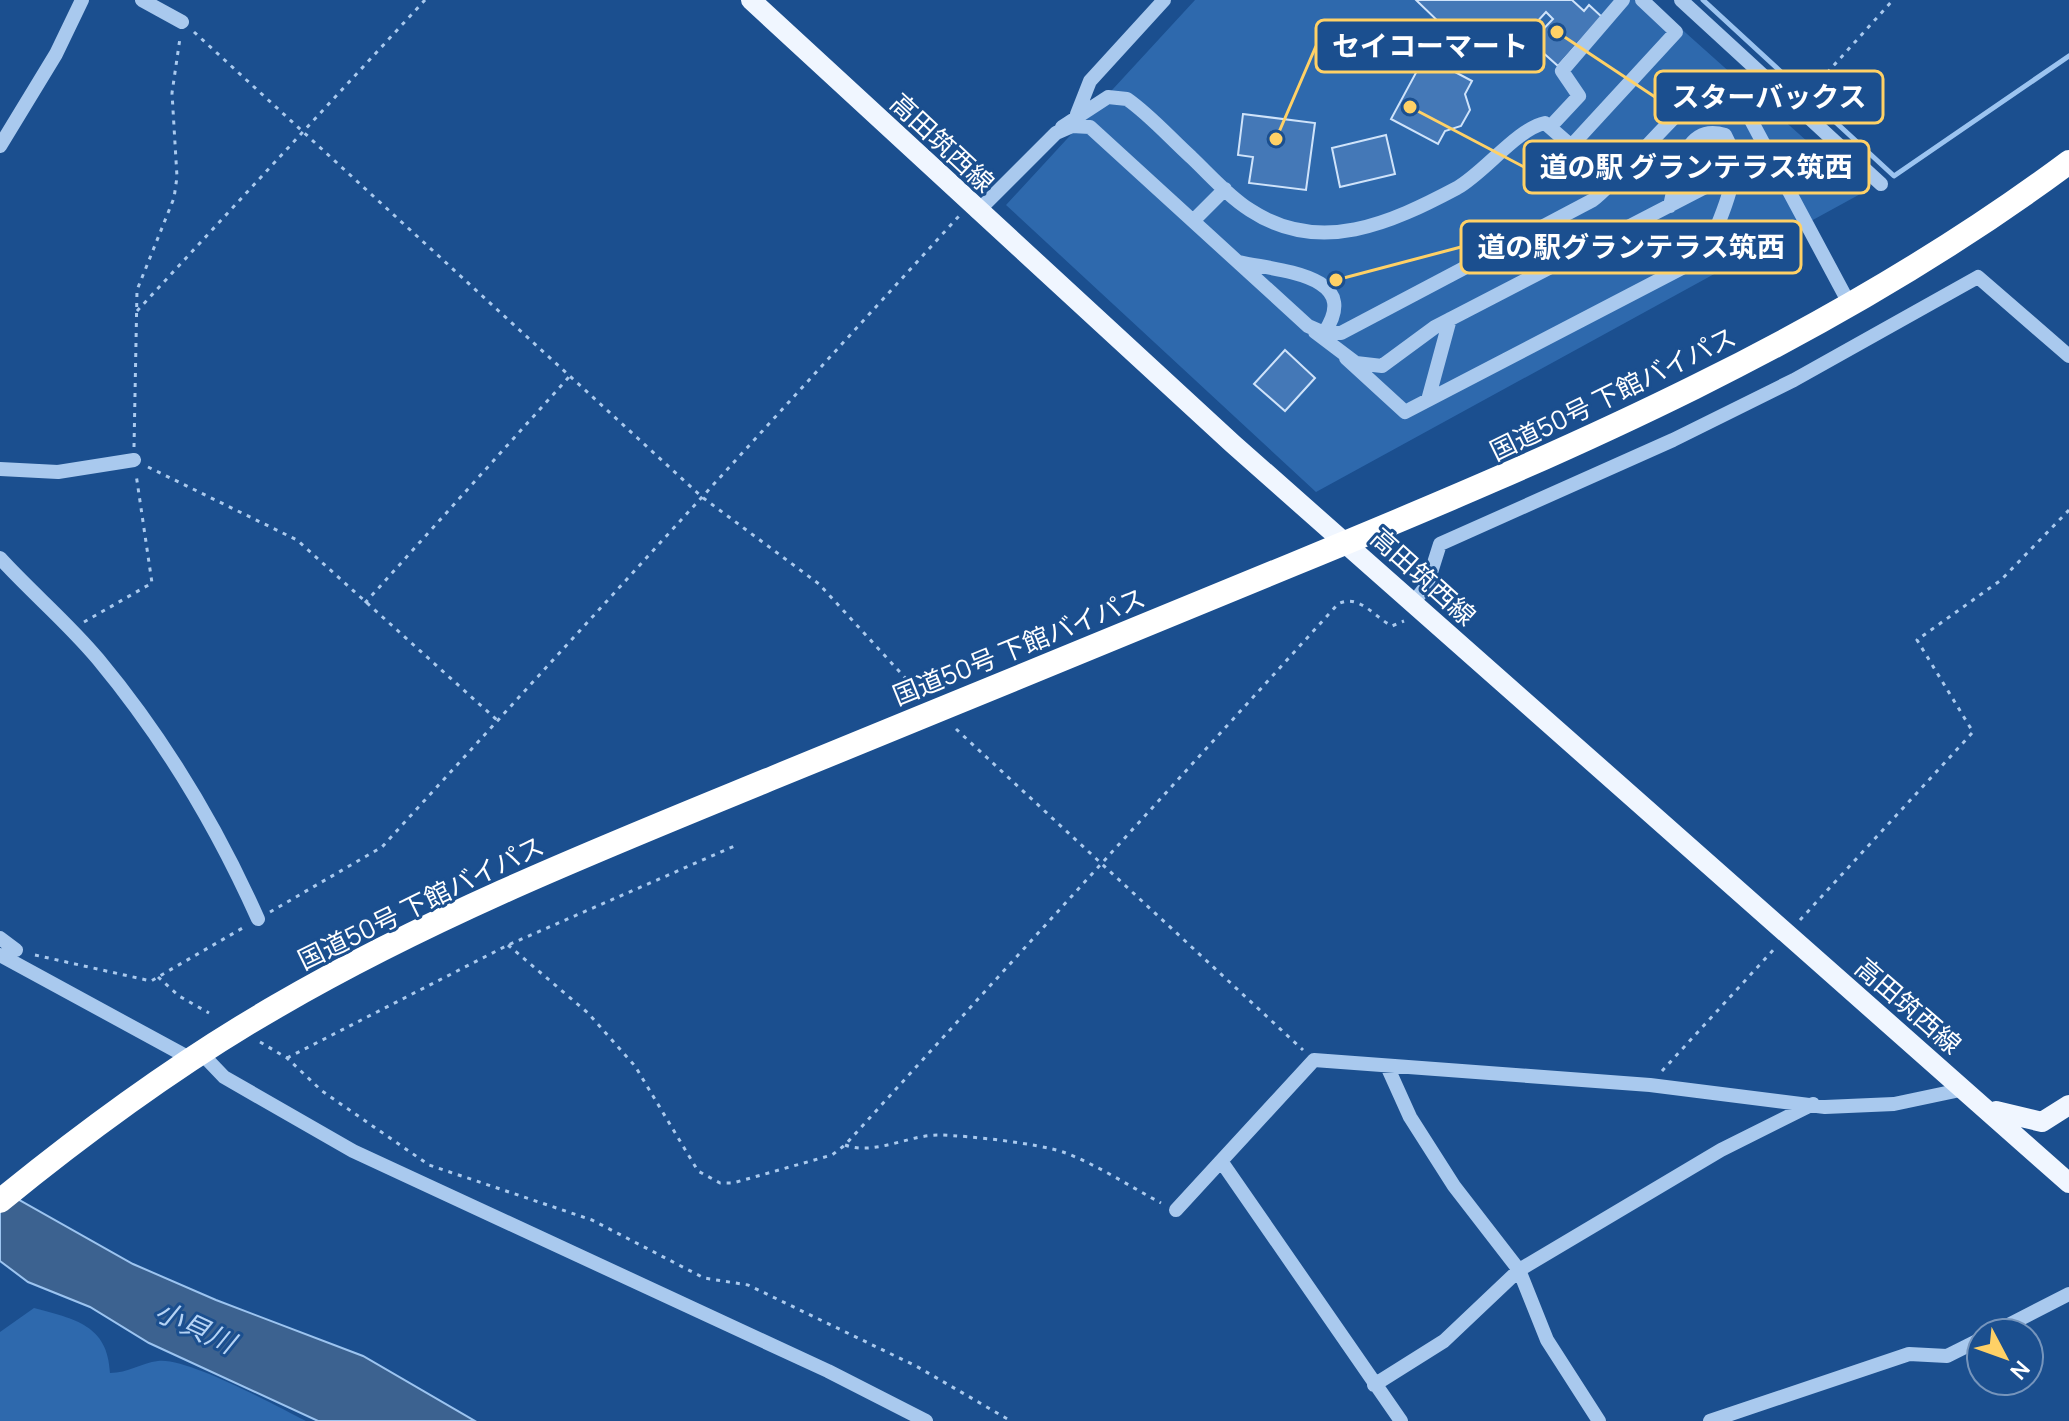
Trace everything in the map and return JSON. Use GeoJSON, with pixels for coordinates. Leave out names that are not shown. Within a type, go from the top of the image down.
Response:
{"type":"FeatureCollection","features":[{"type":"Feature","properties":{"kind":"highway","name":"国道50号 下館バイパス"},"geometry":{"type":"LineString","coordinates":[[0,1201],[193,1061],[276,1007],[360,962],[571,861],[1346,544],[1603,433],[1850,305],[1947,248],[2069,162]]}},
{"type":"Feature","properties":{"kind":"main road","name":"高田筑西線"},"geometry":{"type":"LineString","coordinates":[[751,0],[973,208],[1346,544],[2069,1183]]}},
{"type":"Feature","properties":{"kind":"main road"},"geometry":{"type":"LineString","coordinates":[[1988,1109],[2020,1120],[2042,1122],[2069,1105]]}},
{"type":"Feature","properties":{"kind":"street"},"geometry":{"type":"LineString","coordinates":[[0,146],[56,54],[82,0]]}},
{"type":"Feature","properties":{"kind":"street"},"geometry":{"type":"LineString","coordinates":[[142,0],[182,22]]}},
{"type":"Feature","properties":{"kind":"street"},"geometry":{"type":"LineString","coordinates":[[1077,114],[1090,81],[1164,0]]}},
{"type":"Feature","properties":{"kind":"street"},"geometry":{"type":"LineString","coordinates":[[1550,127],[1579,96],[1562,71],[1623,0]]}},
{"type":"Feature","properties":{"kind":"street"},"geometry":{"type":"LineString","coordinates":[[1572,145],[1676,32],[1642,0]]}},
{"type":"Feature","properties":{"kind":"street"},"geometry":{"type":"LineString","coordinates":[[1681,0],[1881,184]]}},
{"type":"Feature","properties":{"kind":"street"},"geometry":{"type":"LineString","coordinates":[[1308,326],[1324,333],[1351,329],[1593,200],[1614,183],[1693,99],[1706,92],[1726,94],[1745,109],[1850,305]]}},
{"type":"Feature","properties":{"kind":"street"},"geometry":{"type":"LineString","coordinates":[[973,208],[1077,114],[1108,97],[1127,99],[1249,209],[1278,225],[1317,233],[1350,233],[1383,224],[1459,187],[1537,125],[1550,127],[1614,183]]}},
{"type":"Feature","properties":{"kind":"street"},"geometry":{"type":"LineString","coordinates":[[1056,133],[1072,126],[1090,127],[1405,412],[1705,256],[1735,172],[1733,148],[1725,135],[1714,132],[1699,134],[1689,145],[1678,172],[1670,206]]}},
{"type":"Feature","properties":{"kind":"street"},"geometry":{"type":"LineString","coordinates":[[1346,358],[1368,366],[1382,366],[1450,319],[1769,154]]}},
{"type":"Feature","properties":{"kind":"street"},"geometry":{"type":"LineString","coordinates":[[1194,220],[1225,189]]}},
{"type":"Feature","properties":{"kind":"street"},"geometry":{"type":"LineString","coordinates":[[1238,261],[1316,280],[1330,290],[1335,301],[1332,321],[1324,333]]}},
{"type":"Feature","properties":{"kind":"street"},"geometry":{"type":"LineString","coordinates":[[1416,606],[1427,585],[1440,544],[1700,427],[1794,380],[1978,277],[2069,356]]}},
{"type":"Feature","properties":{"kind":"street"},"geometry":{"type":"LineString","coordinates":[[1428,400],[1450,319]]}},
{"type":"Feature","properties":{"kind":"street"},"geometry":{"type":"LineString","coordinates":[[0,469],[58,472],[134,460]]}},
{"type":"Feature","properties":{"kind":"street"},"geometry":{"type":"LineString","coordinates":[[0,558],[71,630],[130,700],[228,852],[258,919]]}},
{"type":"Feature","properties":{"kind":"street"},"geometry":{"type":"LineString","coordinates":[[0,938],[16,950]]}},
{"type":"Feature","properties":{"kind":"street"},"geometry":{"type":"LineString","coordinates":[[0,955],[353,1151],[828,1371],[926,1421]]}},
{"type":"Feature","properties":{"kind":"street"},"geometry":{"type":"LineString","coordinates":[[1176,1210],[1314,1060],[1650,1085],[1825,1107],[1894,1104],[1965,1089]]}},
{"type":"Feature","properties":{"kind":"street"},"geometry":{"type":"LineString","coordinates":[[1387,1066],[1410,1117],[1439,1163],[1519,1270],[1547,1340],[1599,1421]]}},
{"type":"Feature","properties":{"kind":"street"},"geometry":{"type":"LineString","coordinates":[[1374,1385],[1444,1341],[1519,1270],[1721,1150],[1813,1104]]}},
{"type":"Feature","properties":{"kind":"street"},"geometry":{"type":"LineString","coordinates":[[1221,1161],[1401,1421]]}},
{"type":"Feature","properties":{"kind":"street"},"geometry":{"type":"LineString","coordinates":[[2024,1317],[2069,1294]]}},
{"type":"Feature","properties":{"kind":"street"},"geometry":{"type":"LineString","coordinates":[[1710,1421],[1909,1354],[1947,1356],[1965,1347]]}},
{"type":"Feature","properties":{"kind":"path"},"geometry":{"type":"LineString","coordinates":[[136,312],[425,0]]}},
{"type":"Feature","properties":{"kind":"path"},"geometry":{"type":"LineString","coordinates":[[1810,92],[1893,0]]}},
{"type":"Feature","properties":{"kind":"path"},"geometry":{"type":"LineString","coordinates":[[182,22],[702,497],[819,584],[924,698]]}},
{"type":"Feature","properties":{"kind":"path"},"geometry":{"type":"LineString","coordinates":[[71,630],[152,583],[134,460],[137,290],[174,198],[177,177],[172,93],[182,22]]}},
{"type":"Feature","properties":{"kind":"path"},"geometry":{"type":"LineString","coordinates":[[16,950],[151,981],[382,847],[702,497],[973,208]]}},
{"type":"Feature","properties":{"kind":"path"},"geometry":{"type":"LineString","coordinates":[[365,603],[570,376]]}},
{"type":"Feature","properties":{"kind":"path"},"geometry":{"type":"LineString","coordinates":[[134,460],[297,540],[497,720]]}},
{"type":"Feature","properties":{"kind":"path"},"geometry":{"type":"LineString","coordinates":[[1650,1085],[1973,732],[1917,640],[2001,580],[2069,510]]}},
{"type":"Feature","properties":{"kind":"path"},"geometry":{"type":"LineString","coordinates":[[508,945],[588,1013],[614,1042],[652,1091],[691,1163],[710,1179],[733,1183],[832,1155],[845,1145],[1338,604],[1346,600],[1358,601],[1392,626],[1404,622],[1416,606]]}},
{"type":"Feature","properties":{"kind":"path"},"geometry":{"type":"LineString","coordinates":[[956,729],[1314,1060]]}},
{"type":"Feature","properties":{"kind":"path"},"geometry":{"type":"LineString","coordinates":[[287,1058],[508,945],[737,845]]}},
{"type":"Feature","properties":{"kind":"path"},"geometry":{"type":"LineString","coordinates":[[158,977],[179,996],[209,1013]]}},
{"type":"Feature","properties":{"kind":"path"},"geometry":{"type":"LineString","coordinates":[[260,1042],[287,1058],[322,1091],[429,1165],[592,1220],[704,1278],[748,1285],[916,1366],[1011,1421]]}},
{"type":"Feature","properties":{"kind":"path"},"geometry":{"type":"LineString","coordinates":[[845,1145],[865,1148],[939,1135],[1044,1148],[1063,1152],[1176,1210]]}},
{"type":"Feature","properties":{"kind":"shaded area"},"geometry":{"type":"Polygon","coordinates":[[[1195,0],[1649,0],[1864,192],[1316,492],[1006,205],[1195,0]]]}},
{"type":"Feature","properties":{"kind":"shaded area"},"geometry":{"type":"Polygon","coordinates":[[[34,1308],[76,1321],[96,1334],[108,1357],[110,1373],[152,1362],[171,1362],[210,1374],[306,1421],[0,1421],[0,1332],[34,1308]]]}},
{"type":"Feature","properties":{"kind":"water","name":"小貝川"},"geometry":{"type":"Polygon","coordinates":[[[0,1189],[133,1264],[216,1300],[363,1356],[475,1421],[318,1421],[149,1343],[90,1307],[28,1282],[0,1261],[0,1189]]]}},
{"type":"Feature","properties":{"kind":"building"},"geometry":{"type":"Polygon","coordinates":[[[1416,0],[1572,0],[1584,11],[1589,5],[1602,17],[1558,66],[1531,42],[1553,19],[1546,12],[1524,36],[1498,42],[1460,35],[1444,27],[1416,0]]]}},
{"type":"Feature","properties":{"kind":"building"},"geometry":{"type":"Polygon","coordinates":[[[1425,56],[1472,81],[1465,94],[1470,110],[1461,126],[1445,131],[1438,144],[1391,119],[1425,56]]]}},
{"type":"Feature","properties":{"kind":"building"},"geometry":{"type":"Polygon","coordinates":[[[1243,114],[1315,123],[1306,190],[1249,183],[1253,157],[1238,155],[1243,114]]]}},
{"type":"Feature","properties":{"kind":"building"},"geometry":{"type":"Polygon","coordinates":[[[1386,135],[1395,174],[1340,187],[1332,148],[1386,135]]]}},
{"type":"Feature","properties":{"kind":"building"},"geometry":{"type":"Polygon","coordinates":[[[1285,350],[1315,378],[1285,411],[1254,384],[1285,350]]]}},
{"type":"Feature","properties":{"kind":"waterway"},"geometry":{"type":"LineString","coordinates":[[1703,0],[1894,176],[2069,56]]}},
{"type":"Feature","properties":{"kind":"place","name":"スターバックス"},"geometry":{"type":"Point","coordinates":[1557,32]}},
{"type":"Feature","properties":{"kind":"place","name":"道の駅 グランテラス筑西"},"geometry":{"type":"Point","coordinates":[1410,107]}},
{"type":"Feature","properties":{"kind":"place","name":"セイコーマート"},"geometry":{"type":"Point","coordinates":[1276,139]}},
{"type":"Feature","properties":{"kind":"place","name":"道の駅グランテラス筑西"},"geometry":{"type":"Point","coordinates":[1336,280]}}]}
